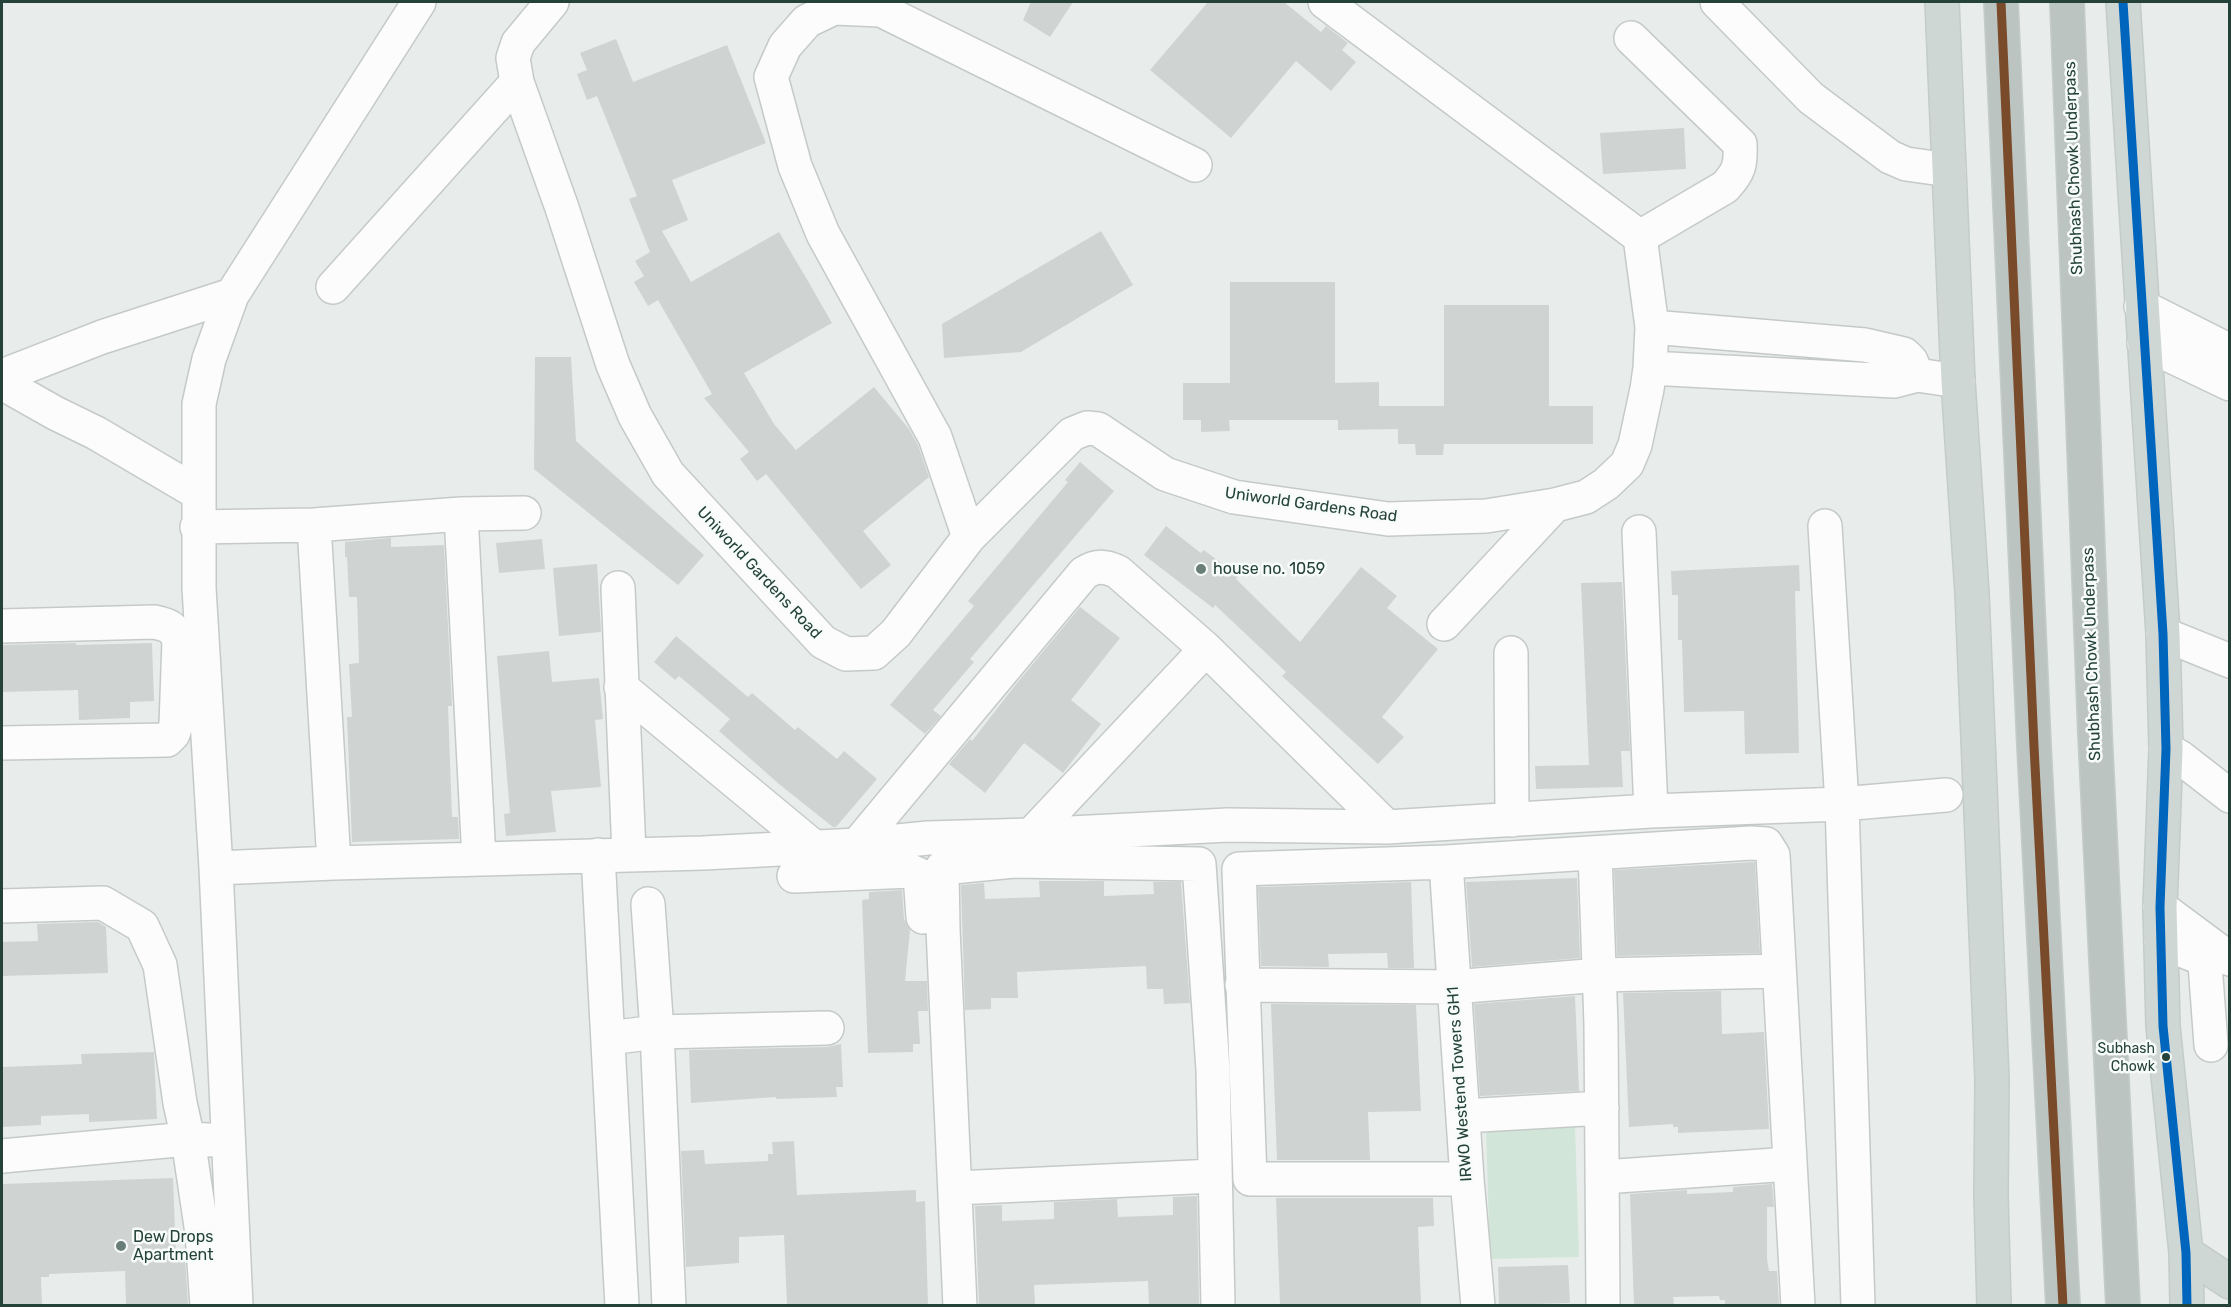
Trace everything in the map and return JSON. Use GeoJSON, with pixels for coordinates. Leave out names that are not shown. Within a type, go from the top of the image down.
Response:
{"type":"FeatureCollection","features":[{"type":"Feature","properties":{"kind":"highway"},"geometry":{"type":"LineString","coordinates":[[2001,2],[2034,734],[2063,1305]]}},
{"type":"Feature","properties":{"kind":"highway","name":"Shubhash Chowk Underpass"},"geometry":{"type":"LineString","coordinates":[[2067,2],[2095,734],[2123,1305]]}},
{"type":"Feature","properties":{"kind":"main road"},"geometry":{"type":"LineString","coordinates":[[1942,2],[1958,381],[1972,593],[1992,1067],[1991,1194],[1994,1305]]}},
{"type":"Feature","properties":{"kind":"main road"},"geometry":{"type":"LineString","coordinates":[[2123,2],[2163,634],[2166,749],[2160,907],[2163,1026],[2186,1252],[2187,1305]]}},
{"type":"Feature","properties":{"kind":"main road"},"geometry":{"type":"LineString","coordinates":[[2186,1252],[2229,1282]]}},
{"type":"Feature","properties":{"kind":"street"},"geometry":{"type":"LineString","coordinates":[[236,1305],[216,868],[199,600],[197,527],[199,404],[209,359],[232,295],[419,2]]}},
{"type":"Feature","properties":{"kind":"street","name":"Uniworld Gardens Road"},"geometry":{"type":"LineString","coordinates":[[552,2],[518,43],[513,58],[517,82],[562,208],[613,365],[636,416],[668,474],[823,642],[846,654],[874,653],[896,633],[969,537],[1072,434],[1087,428],[1098,429],[1165,474],[1234,496],[1388,519],[1486,516],[1555,506],[1586,497],[1606,484],[1627,464],[1635,445],[1650,368],[1652,327],[1640,237]]}},
{"type":"Feature","properties":{"kind":"street"},"geometry":{"type":"LineString","coordinates":[[1325,2],[1640,237],[1725,187],[1736,176],[1741,161],[1740,144],[1631,38]]}},
{"type":"Feature","properties":{"kind":"street"},"geometry":{"type":"LineString","coordinates":[[1717,2],[1811,98],[1890,157],[1906,164],[1949,170]]}},
{"type":"Feature","properties":{"kind":"street"},"geometry":{"type":"LineString","coordinates":[[969,537],[934,437],[823,234],[795,166],[771,77],[785,46],[807,21],[834,8],[881,10],[1195,165]]}},
{"type":"Feature","properties":{"kind":"street"},"geometry":{"type":"LineString","coordinates":[[333,287],[517,82]]}},
{"type":"Feature","properties":{"kind":"street"},"geometry":{"type":"LineString","coordinates":[[2,376],[102,337],[232,295]]}},
{"type":"Feature","properties":{"kind":"street"},"geometry":{"type":"LineString","coordinates":[[2141,306],[2229,351]]}},
{"type":"Feature","properties":{"kind":"street"},"geometry":{"type":"LineString","coordinates":[[1652,327],[1865,345],[1904,354],[1911,361],[1917,375]]}},
{"type":"Feature","properties":{"kind":"street"},"geometry":{"type":"LineString","coordinates":[[2144,343],[2229,384]]}},
{"type":"Feature","properties":{"kind":"street"},"geometry":{"type":"LineString","coordinates":[[1650,368],[1894,381],[1917,375],[1958,381]]}},
{"type":"Feature","properties":{"kind":"street"},"geometry":{"type":"LineString","coordinates":[[2,382],[55,413],[96,432],[198,492]]}},
{"type":"Feature","properties":{"kind":"street"},"geometry":{"type":"LineString","coordinates":[[1444,624],[1555,506]]}},
{"type":"Feature","properties":{"kind":"street"},"geometry":{"type":"LineString","coordinates":[[197,527],[314,525],[461,514],[524,513]]}},
{"type":"Feature","properties":{"kind":"street"},"geometry":{"type":"LineString","coordinates":[[461,514],[479,859]]}},
{"type":"Feature","properties":{"kind":"street"},"geometry":{"type":"LineString","coordinates":[[314,525],[334,863]]}},
{"type":"Feature","properties":{"kind":"street"},"geometry":{"type":"LineString","coordinates":[[1825,526],[1842,804],[1858,1305]]}},
{"type":"Feature","properties":{"kind":"street"},"geometry":{"type":"LineString","coordinates":[[1639,532],[1651,811]]}},
{"type":"Feature","properties":{"kind":"street"},"geometry":{"type":"LineString","coordinates":[[857,845],[1084,573],[1094,567],[1106,566],[1118,572],[1206,649],[1387,827]]}},
{"type":"Feature","properties":{"kind":"street"},"geometry":{"type":"LineString","coordinates":[[618,588],[621,687],[608,1038],[621,1305]]}},
{"type":"Feature","properties":{"kind":"street"},"geometry":{"type":"LineString","coordinates":[[2,626],[154,622],[169,625],[175,631],[179,641],[177,725],[167,740],[2,743]]}},
{"type":"Feature","properties":{"kind":"street"},"geometry":{"type":"LineString","coordinates":[[2163,634],[2229,661]]}},
{"type":"Feature","properties":{"kind":"street"},"geometry":{"type":"LineString","coordinates":[[1031,835],[1206,649]]}},
{"type":"Feature","properties":{"kind":"street"},"geometry":{"type":"LineString","coordinates":[[1511,653],[1512,820]]}},
{"type":"Feature","properties":{"kind":"street"},"geometry":{"type":"LineString","coordinates":[[621,687],[814,847]]}},
{"type":"Feature","properties":{"kind":"street"},"geometry":{"type":"LineString","coordinates":[[2166,749],[2229,795]]}},
{"type":"Feature","properties":{"kind":"street"},"geometry":{"type":"LineString","coordinates":[[216,868],[703,853],[857,845],[928,838],[1228,825],[1387,827],[1651,811],[1842,804],[1946,795]]}},
{"type":"Feature","properties":{"kind":"street"},"geometry":{"type":"LineString","coordinates":[[1467,1179],[1250,1179],[1239,869],[1446,862],[1751,843],[1766,844],[1773,855],[1798,1305]]}},
{"type":"Feature","properties":{"kind":"street"},"geometry":{"type":"LineString","coordinates":[[1595,853],[1600,975],[1603,1305]]}},
{"type":"Feature","properties":{"kind":"street"},"geometry":{"type":"LineString","coordinates":[[960,1305],[942,868],[1014,861],[1199,864],[1213,1070],[1218,1305]]}},
{"type":"Feature","properties":{"kind":"street","name":"IRWO Westend Towers GH1"},"geometry":{"type":"LineString","coordinates":[[1446,862],[1453,987],[1478,1305]]}},
{"type":"Feature","properties":{"kind":"street"},"geometry":{"type":"LineString","coordinates":[[794,876],[911,871],[920,875],[939,1305]]}},
{"type":"Feature","properties":{"kind":"street"},"geometry":{"type":"LineString","coordinates":[[2,906],[103,903],[142,926],[160,965],[202,1233],[207,1305]]}},
{"type":"Feature","properties":{"kind":"street"},"geometry":{"type":"LineString","coordinates":[[648,904],[657,1032],[669,1305]]}},
{"type":"Feature","properties":{"kind":"street"},"geometry":{"type":"LineString","coordinates":[[2160,907],[2229,959]]}},
{"type":"Feature","properties":{"kind":"street"},"geometry":{"type":"LineString","coordinates":[[2161,942],[2201,958],[2205,964],[2217,1036]]}},
{"type":"Feature","properties":{"kind":"street"},"geometry":{"type":"LineString","coordinates":[[1242,985],[1453,987],[1600,975],[1779,971]]}},
{"type":"Feature","properties":{"kind":"street"},"geometry":{"type":"LineString","coordinates":[[608,1038],[657,1032],[827,1028]]}},
{"type":"Feature","properties":{"kind":"street"},"geometry":{"type":"LineString","coordinates":[[1463,1116],[1602,1108]]}},
{"type":"Feature","properties":{"kind":"street"},"geometry":{"type":"LineString","coordinates":[[2,1156],[188,1139],[227,1141]]}},
{"type":"Feature","properties":{"kind":"street"},"geometry":{"type":"LineString","coordinates":[[1603,1177],[1790,1164]]}},
{"type":"Feature","properties":{"kind":"street"},"geometry":{"type":"LineString","coordinates":[[956,1188],[1214,1176]]}},
{"type":"Feature","properties":{"kind":"green space"},"geometry":{"type":"Polygon","coordinates":[[[1575,1126],[1579,1257],[1490,1259],[1486,1128],[1575,1126]]]}},
{"type":"Feature","properties":{"kind":"building"},"geometry":{"type":"Polygon","coordinates":[[[1031,2],[1073,2],[1050,37],[1023,20],[1031,2]]]}},
{"type":"Feature","properties":{"kind":"building"},"geometry":{"type":"Polygon","coordinates":[[[1208,2],[1284,2],[1321,32],[1326,26],[1348,43],[1342,50],[1356,62],[1331,91],[1296,61],[1231,138],[1150,70],[1208,2]]]}},
{"type":"Feature","properties":{"kind":"building"},"geometry":{"type":"Polygon","coordinates":[[[616,39],[633,82],[727,45],[766,143],[672,180],[688,220],[662,231],[691,282],[779,232],[805,276],[832,323],[744,373],[774,424],[796,450],[874,387],[909,429],[918,445],[929,477],[863,531],[891,565],[861,589],[766,474],[757,481],[740,459],[749,452],[704,398],[712,394],[658,300],[648,306],[634,282],[644,276],[635,261],[650,252],[629,199],[637,196],[597,96],[587,100],[577,74],[587,70],[580,53],[616,39]]]}},
{"type":"Feature","properties":{"kind":"building"},"geometry":{"type":"Polygon","coordinates":[[[1684,128],[1686,169],[1603,174],[1600,133],[1684,128]]]}},
{"type":"Feature","properties":{"kind":"building"},"geometry":{"type":"Polygon","coordinates":[[[1101,231],[1133,285],[1021,352],[944,358],[942,324],[1101,231]]]}},
{"type":"Feature","properties":{"kind":"building"},"geometry":{"type":"Polygon","coordinates":[[[1230,282],[1335,282],[1335,383],[1379,382],[1379,406],[1444,406],[1444,305],[1549,305],[1549,406],[1593,406],[1593,444],[1444,444],[1443,455],[1416,455],[1415,444],[1398,444],[1398,429],[1338,430],[1338,420],[1229,420],[1230,431],[1201,432],[1201,420],[1183,420],[1183,383],[1230,383],[1230,282]]]}},
{"type":"Feature","properties":{"kind":"building"},"geometry":{"type":"Polygon","coordinates":[[[535,357],[571,357],[576,441],[704,555],[678,585],[534,469],[535,357]]]}},
{"type":"Feature","properties":{"kind":"building"},"geometry":{"type":"Polygon","coordinates":[[[1080,462],[1114,491],[970,659],[974,662],[933,710],[941,716],[925,734],[890,705],[974,606],[968,601],[1068,482],[1065,480],[1080,462]]]}},
{"type":"Feature","properties":{"kind":"building"},"geometry":{"type":"Polygon","coordinates":[[[1166,526],[1201,553],[1204,550],[1238,576],[1236,579],[1300,642],[1361,567],[1397,596],[1387,608],[1438,649],[1382,717],[1404,737],[1378,764],[1282,676],[1286,672],[1215,605],[1213,608],[1144,555],[1166,526]]]}},
{"type":"Feature","properties":{"kind":"building"},"geometry":{"type":"Polygon","coordinates":[[[391,538],[391,547],[444,545],[452,706],[448,706],[452,817],[458,817],[459,839],[352,842],[347,717],[352,717],[349,664],[359,663],[357,597],[349,597],[345,542],[391,538]]]}},
{"type":"Feature","properties":{"kind":"building"},"geometry":{"type":"Polygon","coordinates":[[[542,539],[545,569],[499,573],[496,543],[542,539]]]}},
{"type":"Feature","properties":{"kind":"building"},"geometry":{"type":"Polygon","coordinates":[[[597,564],[601,632],[559,636],[553,568],[597,564]]]}},
{"type":"Feature","properties":{"kind":"building"},"geometry":{"type":"Polygon","coordinates":[[[1799,565],[1800,591],[1795,591],[1799,753],[1745,754],[1744,711],[1684,712],[1682,640],[1678,640],[1678,595],[1672,595],[1671,571],[1799,565]]]}},
{"type":"Feature","properties":{"kind":"building"},"geometry":{"type":"Polygon","coordinates":[[[1622,582],[1630,751],[1621,751],[1623,787],[1536,789],[1535,766],[1589,765],[1581,583],[1622,582]]]}},
{"type":"Feature","properties":{"kind":"building"},"geometry":{"type":"Polygon","coordinates":[[[1080,607],[1120,638],[1071,700],[1101,724],[1063,773],[1024,743],[985,793],[949,764],[970,739],[972,741],[1080,607]]]}},
{"type":"Feature","properties":{"kind":"building"},"geometry":{"type":"Polygon","coordinates":[[[676,636],[748,697],[752,693],[795,730],[798,727],[837,759],[844,751],[877,779],[836,827],[833,827],[779,784],[719,731],[730,719],[679,676],[675,680],[654,662],[676,636]]]}},
{"type":"Feature","properties":{"kind":"building"},"geometry":{"type":"Polygon","coordinates":[[[76,643],[76,645],[152,643],[154,701],[130,702],[130,718],[79,720],[78,690],[2,692],[3,645],[76,643]]]}},
{"type":"Feature","properties":{"kind":"building"},"geometry":{"type":"Polygon","coordinates":[[[549,651],[552,682],[599,678],[603,719],[595,720],[601,787],[551,791],[556,832],[506,836],[504,814],[510,813],[497,656],[549,651]]]}},
{"type":"Feature","properties":{"kind":"building"},"geometry":{"type":"Polygon","coordinates":[[[1755,862],[1760,953],[1617,956],[1614,870],[1755,862]]]}},
{"type":"Feature","properties":{"kind":"building"},"geometry":{"type":"Polygon","coordinates":[[[1577,878],[1580,958],[1472,967],[1466,882],[1577,878]]]}},
{"type":"Feature","properties":{"kind":"building"},"geometry":{"type":"Polygon","coordinates":[[[1039,881],[1104,881],[1104,896],[1154,894],[1153,882],[1181,882],[1190,1003],[1164,1004],[1163,989],[1147,989],[1146,966],[1017,972],[1018,998],[991,998],[991,1009],[965,1010],[961,885],[984,883],[985,899],[1040,897],[1039,881]]]}},
{"type":"Feature","properties":{"kind":"building"},"geometry":{"type":"Polygon","coordinates":[[[1411,882],[1414,968],[1388,968],[1387,953],[1328,954],[1329,967],[1261,966],[1258,887],[1411,882]]]}},
{"type":"Feature","properties":{"kind":"building"},"geometry":{"type":"Polygon","coordinates":[[[902,890],[904,919],[910,930],[905,981],[927,981],[928,1011],[918,1011],[920,1044],[913,1044],[913,1052],[868,1053],[862,900],[869,899],[869,892],[902,890]]]}},
{"type":"Feature","properties":{"kind":"building"},"geometry":{"type":"Polygon","coordinates":[[[98,922],[106,927],[108,973],[2,976],[2,942],[38,941],[37,924],[98,922]]]}},
{"type":"Feature","properties":{"kind":"building"},"geometry":{"type":"Polygon","coordinates":[[[1721,991],[1722,1034],[1764,1032],[1769,1129],[1678,1133],[1678,1127],[1673,1127],[1673,1124],[1629,1127],[1623,993],[1721,991]]]}},
{"type":"Feature","properties":{"kind":"building"},"geometry":{"type":"Polygon","coordinates":[[[1575,996],[1579,1091],[1480,1096],[1474,1004],[1575,996]]]}},
{"type":"Feature","properties":{"kind":"building"},"geometry":{"type":"Polygon","coordinates":[[[1271,1004],[1416,1005],[1421,1111],[1368,1112],[1370,1160],[1277,1160],[1271,1004]]]}},
{"type":"Feature","properties":{"kind":"building"},"geometry":{"type":"Polygon","coordinates":[[[841,1044],[843,1087],[836,1087],[837,1097],[776,1099],[776,1097],[691,1103],[689,1050],[827,1047],[841,1044]]]}},
{"type":"Feature","properties":{"kind":"building"},"geometry":{"type":"Polygon","coordinates":[[[154,1052],[157,1119],[89,1122],[89,1114],[41,1116],[41,1125],[2,1127],[2,1067],[82,1064],[81,1054],[154,1052]]]}},
{"type":"Feature","properties":{"kind":"building"},"geometry":{"type":"Polygon","coordinates":[[[794,1141],[797,1195],[916,1190],[916,1202],[925,1201],[928,1305],[787,1305],[784,1235],[739,1237],[739,1263],[686,1267],[681,1151],[704,1150],[705,1164],[768,1161],[768,1154],[773,1154],[772,1142],[794,1141]]]}},
{"type":"Feature","properties":{"kind":"building","name":"Dew Drops Apartment"},"geometry":{"type":"Polygon","coordinates":[[[173,1178],[176,1257],[185,1257],[188,1305],[126,1305],[125,1271],[49,1274],[49,1277],[41,1277],[42,1305],[2,1305],[2,1184],[173,1178]]]}},
{"type":"Feature","properties":{"kind":"building"},"geometry":{"type":"Polygon","coordinates":[[[1772,1184],[1774,1207],[1767,1207],[1767,1259],[1769,1271],[1777,1271],[1779,1304],[1725,1305],[1725,1300],[1720,1300],[1719,1296],[1673,1297],[1674,1305],[1634,1305],[1630,1194],[1687,1190],[1687,1194],[1733,1192],[1733,1187],[1772,1184]]]}},
{"type":"Feature","properties":{"kind":"building"},"geometry":{"type":"Polygon","coordinates":[[[1197,1196],[1199,1305],[1149,1305],[1148,1281],[1034,1285],[1035,1305],[979,1305],[975,1206],[1002,1205],[1002,1221],[1054,1219],[1054,1202],[1117,1199],[1118,1217],[1173,1215],[1173,1197],[1197,1196]]]}},
{"type":"Feature","properties":{"kind":"building"},"geometry":{"type":"Polygon","coordinates":[[[1276,1198],[1433,1198],[1434,1226],[1418,1227],[1421,1305],[1280,1305],[1276,1198]]]}},
{"type":"Feature","properties":{"kind":"building"},"geometry":{"type":"Polygon","coordinates":[[[1568,1265],[1570,1303],[1499,1305],[1498,1267],[1568,1265]]]}},
{"type":"Feature","properties":{"kind":"transit line"},"geometry":{"type":"LineString","coordinates":[[2001,2],[2034,746],[2063,1306]]}},
{"type":"Feature","properties":{"kind":"transit line"},"geometry":{"type":"LineString","coordinates":[[2123,2],[2163,634],[2166,749],[2160,907],[2163,1026],[2186,1253],[2187,1306]]}},
{"type":"Feature","properties":{"kind":"place","name":"house no. 1059"},"geometry":{"type":"Point","coordinates":[1201,569]}},
{"type":"Feature","properties":{"kind":"place","name":"Subhash Chowk"},"geometry":{"type":"Point","coordinates":[2166,1057]}},
{"type":"Feature","properties":{"kind":"place","name":"Dew Drops Apartment"},"geometry":{"type":"Point","coordinates":[121,1246]}}]}
